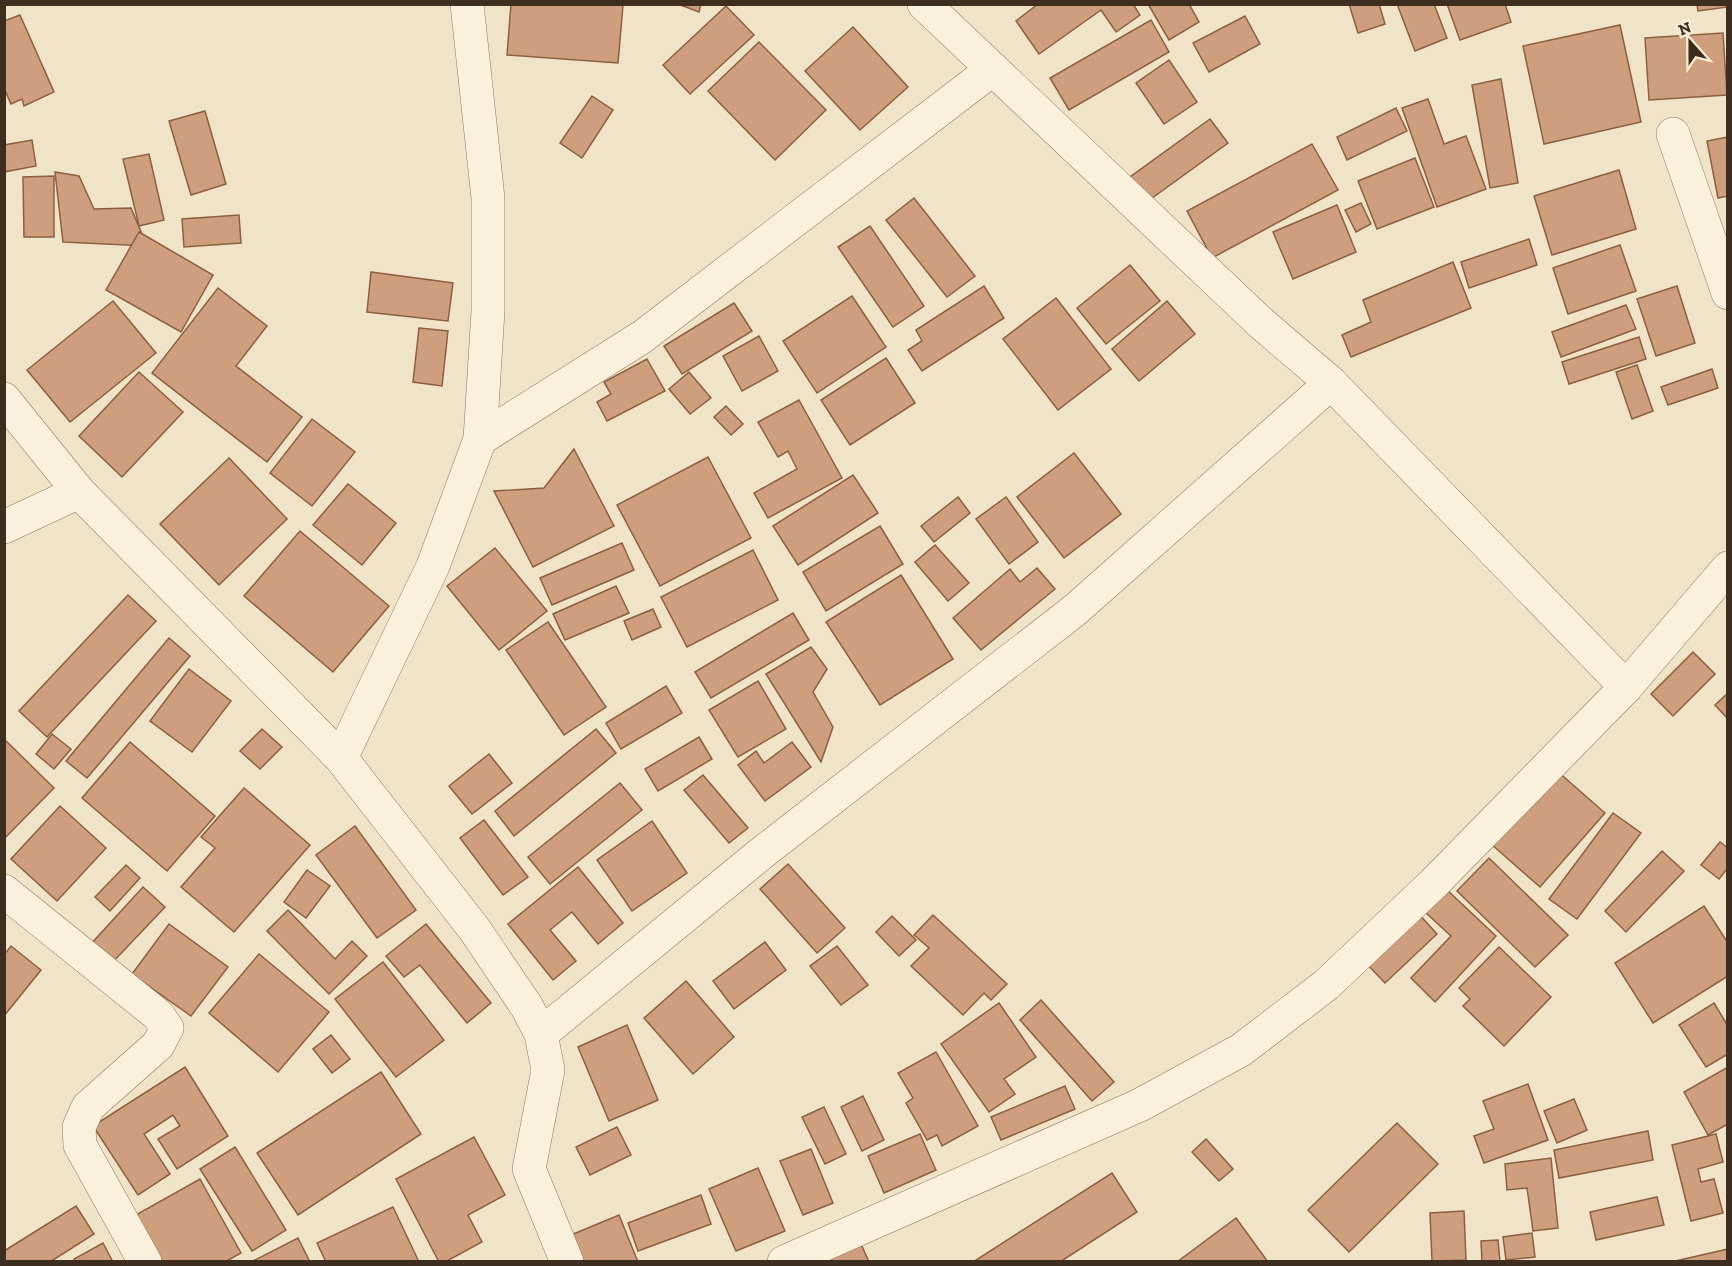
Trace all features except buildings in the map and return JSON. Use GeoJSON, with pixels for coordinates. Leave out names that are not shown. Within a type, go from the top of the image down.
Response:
{"type":"FeatureCollection","features":[{"type":"Feature","properties":{"kind":"street"},"geometry":{"type":"LineString","coordinates":[[341,758],[433,566],[480,439],[488,311],[488,198],[467,4]]}},
{"type":"Feature","properties":{"kind":"street"},"geometry":{"type":"LineString","coordinates":[[924,4],[1261,323],[1331,383],[1626,687]]}},
{"type":"Feature","properties":{"kind":"street"},"geometry":{"type":"LineString","coordinates":[[480,439],[642,337],[993,69]]}},
{"type":"Feature","properties":{"kind":"street"},"geometry":{"type":"LineString","coordinates":[[1673,134],[1728,293]]}},
{"type":"Feature","properties":{"kind":"street"},"geometry":{"type":"LineString","coordinates":[[541,1034],[763,852],[1075,610],[1331,383]]}},
{"type":"Feature","properties":{"kind":"street"},"geometry":{"type":"LineString","coordinates":[[4,399],[79,492],[341,758],[475,930],[527,1007],[541,1034],[548,1070],[529,1169],[567,1262]]}},
{"type":"Feature","properties":{"kind":"street"},"geometry":{"type":"LineString","coordinates":[[4,527],[79,492]]}},
{"type":"Feature","properties":{"kind":"street"},"geometry":{"type":"LineString","coordinates":[[784,1262],[1140,1104],[1241,1050],[1326,985],[1434,883],[1626,687],[1728,568]]}},
{"type":"Feature","properties":{"kind":"street"},"geometry":{"type":"LineString","coordinates":[[4,891],[158,1015],[167,1028],[158,1044],[88,1107],[79,1127],[80,1145],[145,1262]]}}]}
